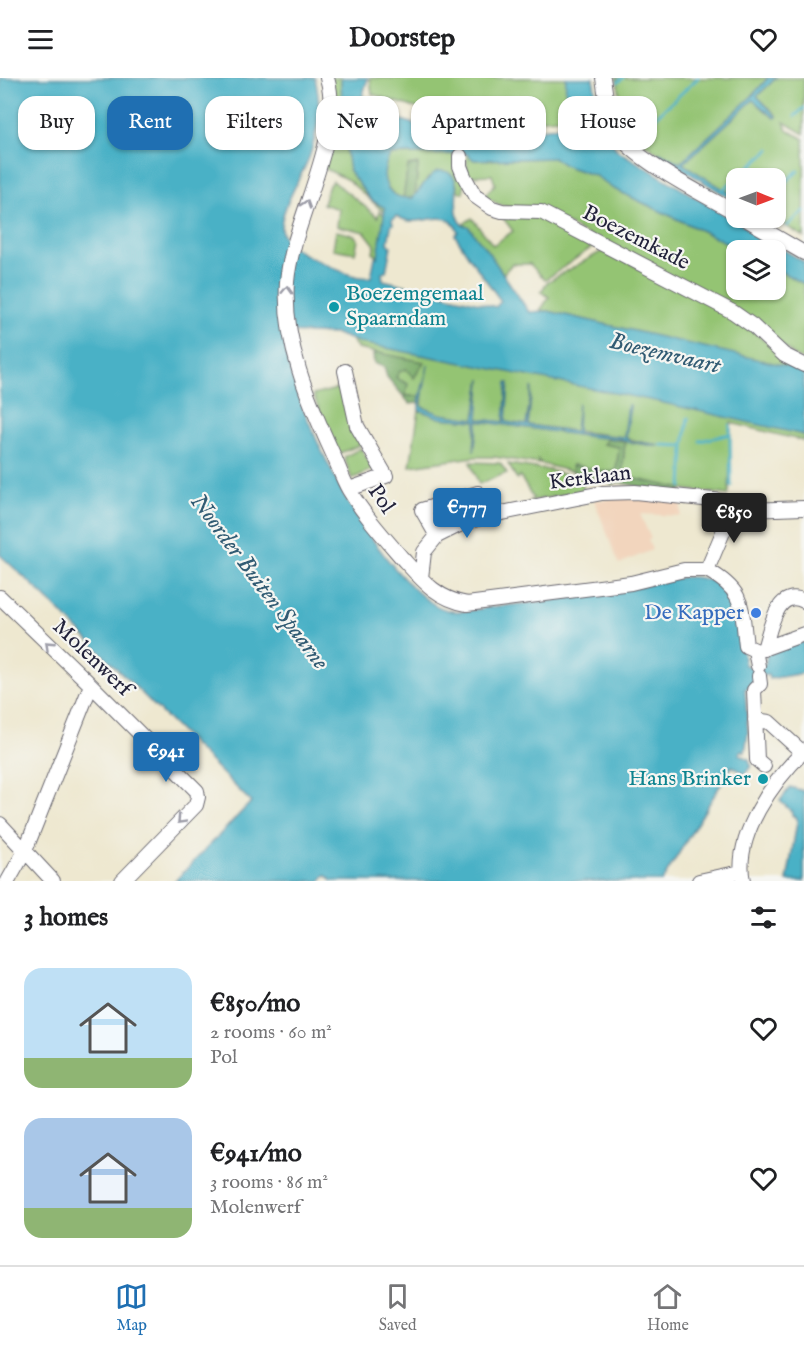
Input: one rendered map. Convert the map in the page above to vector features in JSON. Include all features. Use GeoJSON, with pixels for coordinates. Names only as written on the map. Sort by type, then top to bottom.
{"type":"FeatureCollection","features":[{"type":"Feature","properties":{"kind":"street","name":"Pol"},"geometry":{"type":"LineString","coordinates":[[327,78],[330,100],[326,140],[294,246],[287,281],[290,336],[314,414],[349,489],[377,531],[439,594],[451,601],[467,604],[630,583],[684,570],[707,570]]}},
{"type":"Feature","properties":{"kind":"street"},"geometry":{"type":"LineString","coordinates":[[603,78],[613,125],[625,142],[641,157],[726,207]]}},
{"type":"Feature","properties":{"kind":"street","name":"Boezemkade"},"geometry":{"type":"LineString","coordinates":[[460,156],[460,166],[475,196],[492,207],[502,211],[541,212],[733,312],[753,326],[784,355],[804,364]]}},
{"type":"Feature","properties":{"kind":"street"},"geometry":{"type":"LineString","coordinates":[[761,228],[804,253]]}},
{"type":"Feature","properties":{"kind":"street"},"geometry":{"type":"LineString","coordinates":[[345,371],[357,426],[386,476],[349,489]]}},
{"type":"Feature","properties":{"kind":"street","name":"Kerklaan"},"geometry":{"type":"LineString","coordinates":[[437,536],[459,525],[487,516],[613,493],[636,492],[723,501],[747,510],[804,508]]}},
{"type":"Feature","properties":{"kind":"street"},"geometry":{"type":"LineString","coordinates":[[421,578],[424,552],[437,536],[422,510],[478,493],[487,516]]}},
{"type":"Feature","properties":{"kind":"street"},"geometry":{"type":"LineString","coordinates":[[734,507],[707,570],[726,581],[741,600],[746,646],[759,650],[804,634]]}},
{"type":"Feature","properties":{"kind":"street","name":"Molenwerf"},"geometry":{"type":"LineString","coordinates":[[0,597],[197,791],[196,805],[122,881]]}},
{"type":"Feature","properties":{"kind":"street"},"geometry":{"type":"LineString","coordinates":[[764,766],[757,760],[755,720],[754,690],[759,675],[759,650],[779,606],[789,599],[796,598],[804,601]]}},
{"type":"Feature","properties":{"kind":"street"},"geometry":{"type":"LineString","coordinates":[[0,871],[7,881],[25,851],[91,685]]}},
{"type":"Feature","properties":{"kind":"street"},"geometry":{"type":"LineString","coordinates":[[699,881],[742,876],[743,851],[760,808],[773,786],[803,751],[769,722],[755,720]]}},
{"type":"Feature","properties":{"kind":"street"},"geometry":{"type":"LineString","coordinates":[[0,824],[53,881]]}},
{"type":"Feature","properties":{"kind":"shaded area"},"geometry":{"type":"Polygon","coordinates":[[[629,498],[681,502],[681,516],[640,514],[651,539],[648,540],[652,550],[619,564],[594,500],[629,498]]]}},
{"type":"Feature","properties":{"kind":"green space"},"geometry":{"type":"Polygon","coordinates":[[[329,78],[341,78],[342,96],[328,96],[329,78]]]}},
{"type":"Feature","properties":{"kind":"green space"},"geometry":{"type":"Polygon","coordinates":[[[370,78],[566,78],[566,96],[558,96],[558,118],[546,119],[546,96],[411,96],[411,106],[399,102],[399,96],[372,94],[370,78]]]}},
{"type":"Feature","properties":{"kind":"green space"},"geometry":{"type":"Polygon","coordinates":[[[616,78],[768,78],[751,97],[680,163],[655,150],[657,150],[657,96],[620,96],[616,78]]]}},
{"type":"Feature","properties":{"kind":"green space"},"geometry":{"type":"Polygon","coordinates":[[[776,78],[804,78],[804,134],[784,122],[787,130],[804,139],[804,237],[786,226],[786,168],[726,168],[726,191],[683,164],[753,100],[774,118],[777,116],[757,96],[776,78]]]}},
{"type":"Feature","properties":{"kind":"green space"},"geometry":{"type":"Polygon","coordinates":[[[323,150],[346,150],[349,171],[371,200],[385,208],[385,213],[348,180],[322,167],[323,150]]]}},
{"type":"Feature","properties":{"kind":"green space"},"geometry":{"type":"Polygon","coordinates":[[[458,153],[465,181],[463,193],[459,192],[455,181],[429,177],[415,196],[418,164],[408,166],[403,199],[387,186],[384,175],[390,155],[458,153]]]}},
{"type":"Feature","properties":{"kind":"green space"},"geometry":{"type":"Polygon","coordinates":[[[467,154],[474,160],[554,158],[566,166],[596,176],[612,188],[726,242],[726,300],[786,300],[786,274],[804,284],[804,360],[796,357],[756,324],[539,209],[503,206],[491,200],[485,195],[495,184],[492,175],[467,176],[467,154]]]}},
{"type":"Feature","properties":{"kind":"green space"},"geometry":{"type":"Polygon","coordinates":[[[418,165],[415,196],[403,199],[408,166],[418,165]]]}},
{"type":"Feature","properties":{"kind":"green space"},"geometry":{"type":"Polygon","coordinates":[[[333,181],[378,217],[379,211],[385,216],[378,258],[373,252],[375,245],[365,232],[337,226],[339,209],[323,204],[329,185],[333,181]]]}},
{"type":"Feature","properties":{"kind":"green space"},"geometry":{"type":"Polygon","coordinates":[[[510,213],[538,215],[595,245],[545,280],[530,264],[512,264],[503,274],[468,226],[462,225],[472,218],[493,245],[513,231],[503,218],[510,213]]]}},
{"type":"Feature","properties":{"kind":"green space"},"geometry":{"type":"Polygon","coordinates":[[[336,231],[354,235],[358,240],[355,253],[333,249],[336,231]]]}},
{"type":"Feature","properties":{"kind":"green space"},"geometry":{"type":"Polygon","coordinates":[[[604,250],[738,318],[797,369],[540,311],[549,297],[541,292],[547,282],[604,250]]]}},
{"type":"Feature","properties":{"kind":"green space"},"geometry":{"type":"Polygon","coordinates":[[[350,338],[361,343],[694,409],[804,435],[804,441],[731,423],[728,495],[682,489],[622,476],[625,441],[607,439],[604,444],[619,447],[616,471],[612,473],[573,465],[573,472],[542,464],[537,459],[540,464],[494,457],[474,457],[410,466],[419,410],[440,418],[476,421],[474,452],[477,421],[622,439],[656,446],[626,438],[630,405],[624,437],[528,425],[532,387],[526,425],[505,422],[508,383],[504,422],[478,419],[481,379],[475,419],[440,414],[422,407],[423,390],[421,396],[405,396],[396,378],[399,372],[423,362],[358,349],[350,338]]]}},
{"type":"Feature","properties":{"kind":"green space"},"geometry":{"type":"Polygon","coordinates":[[[379,353],[424,362],[414,378],[406,369],[399,372],[396,378],[408,384],[405,396],[421,396],[418,403],[410,404],[387,377],[384,367],[374,363],[373,354],[379,353]]]}},
{"type":"Feature","properties":{"kind":"green space"},"geometry":{"type":"Polygon","coordinates":[[[344,387],[362,444],[338,454],[313,395],[344,387]]]}},
{"type":"Feature","properties":{"kind":"green space"},"geometry":{"type":"Polygon","coordinates":[[[607,439],[625,441],[622,476],[682,489],[679,495],[618,482],[612,485],[606,478],[599,475],[595,478],[573,472],[572,465],[604,472],[616,471],[619,447],[603,444],[607,439]]]}},
{"type":"Feature","properties":{"kind":"green space"},"geometry":{"type":"Polygon","coordinates":[[[361,448],[373,469],[352,479],[344,457],[361,448]]]}},
{"type":"Feature","properties":{"kind":"green space"},"geometry":{"type":"Polygon","coordinates":[[[470,462],[500,463],[507,473],[479,484],[470,462]]]}},
{"type":"Feature","properties":{"kind":"green space"},"geometry":{"type":"Polygon","coordinates":[[[508,464],[549,470],[583,480],[583,491],[530,501],[533,498],[520,476],[517,479],[508,464]]]}},
{"type":"Feature","properties":{"kind":"water"},"geometry":{"type":"Polygon","coordinates":[[[0,78],[315,78],[318,96],[316,135],[307,163],[283,216],[282,233],[294,248],[305,255],[359,277],[371,277],[375,257],[378,257],[385,208],[371,200],[349,171],[346,150],[399,150],[399,119],[411,123],[411,150],[546,150],[546,128],[558,125],[558,150],[617,150],[726,215],[726,228],[747,228],[767,240],[726,240],[726,242],[612,188],[596,176],[566,166],[554,158],[474,160],[467,154],[395,154],[390,155],[386,163],[386,186],[403,198],[413,198],[426,181],[437,172],[444,171],[454,177],[456,207],[462,225],[468,226],[489,253],[529,312],[548,311],[804,370],[804,435],[655,401],[361,343],[336,334],[284,332],[290,370],[305,413],[323,454],[349,503],[386,558],[418,592],[433,604],[447,610],[463,611],[584,596],[675,578],[694,577],[711,581],[729,596],[738,618],[745,665],[752,667],[765,665],[767,654],[804,641],[804,673],[769,679],[768,675],[753,677],[754,685],[745,689],[748,733],[745,752],[741,750],[739,754],[749,759],[751,766],[745,774],[732,766],[662,881],[332,881],[326,875],[320,881],[175,881],[251,802],[0,555],[0,78]],[[396,216],[392,220],[388,243],[391,246],[386,272],[382,273],[383,280],[496,307],[501,301],[455,235],[458,232],[450,220],[437,218],[405,220],[396,216]]]}},
{"type":"Feature","properties":{"kind":"water"},"geometry":{"type":"Polygon","coordinates":[[[341,78],[368,78],[362,96],[342,96],[341,78]]]}},
{"type":"Feature","properties":{"kind":"water"},"geometry":{"type":"Polygon","coordinates":[[[566,78],[593,78],[596,96],[566,96],[566,78]]]}},
{"type":"Feature","properties":{"kind":"water"},"geometry":{"type":"Polygon","coordinates":[[[768,78],[776,78],[757,96],[777,117],[775,118],[753,100],[683,164],[726,191],[726,196],[658,154],[660,152],[680,163],[751,97],[768,78]]]}},
{"type":"Feature","properties":{"kind":"water"},"geometry":{"type":"Polygon","coordinates":[[[786,251],[804,262],[804,284],[786,274],[786,251]]]}},
{"type":"Feature","properties":{"kind":"water"},"geometry":{"type":"Polygon","coordinates":[[[428,365],[421,404],[422,407],[440,414],[475,419],[481,379],[478,419],[504,422],[507,383],[509,383],[506,422],[526,425],[532,387],[528,425],[575,432],[578,403],[577,433],[624,437],[628,405],[630,405],[626,438],[631,441],[661,445],[478,421],[474,452],[476,421],[440,418],[419,410],[420,394],[428,365]]]}},
{"type":"Feature","properties":{"kind":"water"},"geometry":{"type":"Polygon","coordinates":[[[790,787],[804,791],[804,881],[787,881],[797,818],[780,801],[790,787]]]}},
{"type":"Feature","properties":{"kind":"waterway"},"geometry":{"type":"LineString","coordinates":[[618,82],[623,78]]}},
{"type":"Feature","properties":{"kind":"waterway"},"geometry":{"type":"LineString","coordinates":[[657,116],[698,78]]}},
{"type":"Feature","properties":{"kind":"waterway"},"geometry":{"type":"LineString","coordinates":[[795,116],[804,108]]}},
{"type":"Feature","properties":{"kind":"waterway"},"geometry":{"type":"LineString","coordinates":[[724,189],[770,149]]}},
{"type":"Feature","properties":{"kind":"waterway"},"geometry":{"type":"LineString","coordinates":[[786,181],[798,171]]}},
{"type":"Feature","properties":{"kind":"waterway"},"geometry":{"type":"LineString","coordinates":[[787,226],[804,211]]}},
{"type":"Feature","properties":{"kind":"waterway"},"geometry":{"type":"LineString","coordinates":[[684,446],[688,418]]}},
{"type":"Feature","properties":{"kind":"waterway"},"geometry":{"type":"LineString","coordinates":[[700,441],[730,434],[730,425]]}},
{"type":"Feature","properties":{"kind":"waterway"},"geometry":{"type":"LineString","coordinates":[[730,434],[731,486]]}},
{"type":"Feature","properties":{"kind":"waterway"},"geometry":{"type":"LineString","coordinates":[[661,445],[684,446],[682,487]]}},
{"type":"Feature","properties":{"kind":"place","name":"Boezemgemaal Spaarndam"},"geometry":{"type":"Point","coordinates":[334,307]}},
{"type":"Feature","properties":{"kind":"place","name":"De Kapper"},"geometry":{"type":"Point","coordinates":[756,613]}},
{"type":"Feature","properties":{"kind":"place","name":"Hans Brinker"},"geometry":{"type":"Point","coordinates":[763,779]}},
{"type":"Feature","properties":{"kind":"water label","name":"Boezemvaart"},"geometry":{"type":"Point","coordinates":[665,354]}},
{"type":"Feature","properties":{"kind":"water label","name":"Noorder Buiten Spaarne"},"geometry":{"type":"Point","coordinates":[259,582]}}]}
